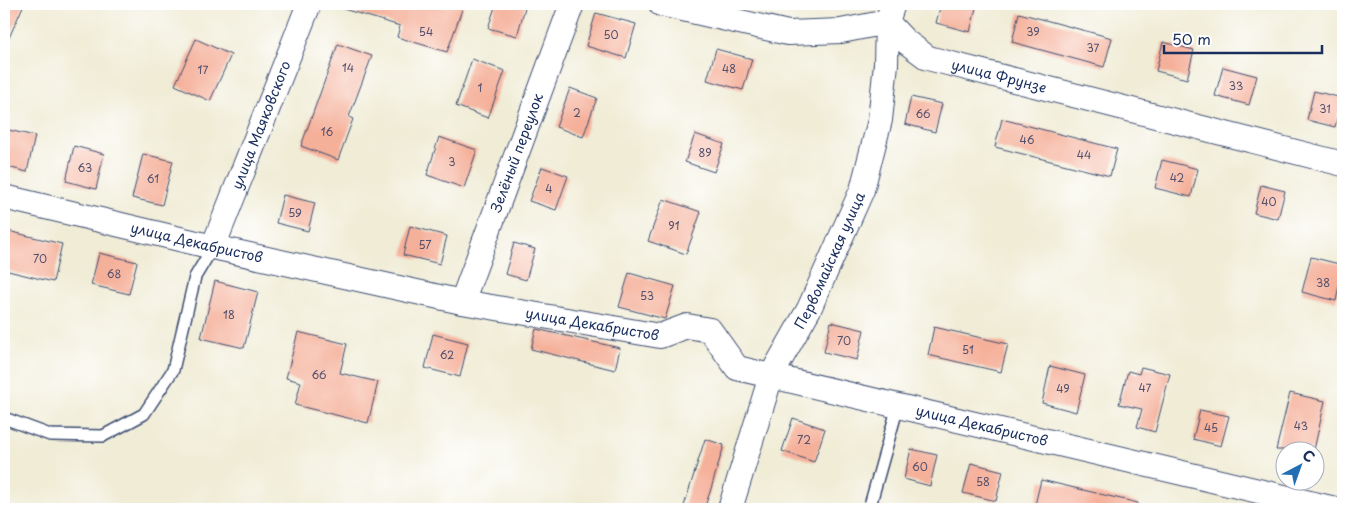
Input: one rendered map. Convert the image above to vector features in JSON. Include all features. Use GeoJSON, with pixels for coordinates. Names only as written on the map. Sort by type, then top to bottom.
{"type":"FeatureCollection","features":[{"type":"Feature","properties":{"kind":"street","name":"улица Маяковского"},"geometry":{"type":"LineString","coordinates":[[213,246],[309,4]]}},
{"type":"Feature","properties":{"kind":"street","name":"Зелёный переулок"},"geometry":{"type":"LineString","coordinates":[[462,302],[572,4]]}},
{"type":"Feature","properties":{"kind":"street"},"geometry":{"type":"LineString","coordinates":[[662,4],[788,33],[841,31],[890,13]]}},
{"type":"Feature","properties":{"kind":"street","name":"улица Фрунзе"},"geometry":{"type":"LineString","coordinates":[[890,13],[905,41],[928,58],[1343,164]]}},
{"type":"Feature","properties":{"kind":"street","name":"Первомайская улица"},"geometry":{"type":"LineString","coordinates":[[730,509],[771,376],[809,309],[862,190],[880,120],[890,13]]}},
{"type":"Feature","properties":{"kind":"street","name":"улица Декабристов"},"geometry":{"type":"LineString","coordinates":[[4,196],[213,246],[462,302],[660,336],[687,326],[710,330],[737,368],[1335,509]]}},
{"type":"Feature","properties":{"kind":"lane"},"geometry":{"type":"LineString","coordinates":[[4,418],[50,434],[103,436],[144,414],[173,370],[195,277],[213,246]]}},
{"type":"Feature","properties":{"kind":"lane"},"geometry":{"type":"LineString","coordinates":[[869,509],[898,406]]}},
{"type":"Feature","properties":{"kind":"building"},"geometry":{"type":"Polygon","coordinates":[[[4,4],[24,4],[4,49],[4,4]]]}},
{"type":"Feature","properties":{"kind":"building"},"geometry":{"type":"Polygon","coordinates":[[[340,4],[464,4],[447,52],[397,37],[400,26],[340,8],[340,4]]]}},
{"type":"Feature","properties":{"kind":"building"},"geometry":{"type":"Polygon","coordinates":[[[496,4],[526,4],[517,36],[488,28],[496,4]]]}},
{"type":"Feature","properties":{"kind":"building"},"geometry":{"type":"Polygon","coordinates":[[[941,4],[977,4],[970,32],[936,23],[941,4]]]}},
{"type":"Feature","properties":{"kind":"building"},"geometry":{"type":"Polygon","coordinates":[[[596,13],[636,24],[626,58],[586,46],[596,13]]]}},
{"type":"Feature","properties":{"kind":"building"},"geometry":{"type":"Polygon","coordinates":[[[1019,13],[1112,38],[1104,67],[1012,42],[1019,13]]]}},
{"type":"Feature","properties":{"kind":"building"},"geometry":{"type":"Polygon","coordinates":[[[196,39],[231,55],[210,101],[175,85],[196,39]]]}},
{"type":"Feature","properties":{"kind":"building"},"geometry":{"type":"Polygon","coordinates":[[[1163,42],[1194,50],[1187,79],[1156,71],[1163,42]]]}},
{"type":"Feature","properties":{"kind":"building"},"geometry":{"type":"Polygon","coordinates":[[[338,44],[372,56],[349,117],[353,119],[338,160],[301,146],[338,44]]]}},
{"type":"Feature","properties":{"kind":"building"},"geometry":{"type":"Polygon","coordinates":[[[716,49],[752,59],[743,90],[707,80],[716,49]]]}},
{"type":"Feature","properties":{"kind":"building"},"geometry":{"type":"Polygon","coordinates":[[[472,59],[505,71],[488,118],[456,106],[472,59]]]}},
{"type":"Feature","properties":{"kind":"building"},"geometry":{"type":"Polygon","coordinates":[[[1223,67],[1257,76],[1249,105],[1215,96],[1223,67]]]}},
{"type":"Feature","properties":{"kind":"building"},"geometry":{"type":"Polygon","coordinates":[[[570,88],[597,98],[583,137],[556,127],[570,88]]]}},
{"type":"Feature","properties":{"kind":"building"},"geometry":{"type":"Polygon","coordinates":[[[1314,91],[1342,98],[1335,127],[1307,120],[1314,91]]]}},
{"type":"Feature","properties":{"kind":"building"},"geometry":{"type":"Polygon","coordinates":[[[911,97],[942,104],[935,132],[905,124],[911,97]]]}},
{"type":"Feature","properties":{"kind":"building"},"geometry":{"type":"Polygon","coordinates":[[[1002,119],[1117,149],[1110,176],[995,147],[1002,119]]]}},
{"type":"Feature","properties":{"kind":"building"},"geometry":{"type":"Polygon","coordinates":[[[4,129],[35,136],[27,172],[4,166],[4,129]]]}},
{"type":"Feature","properties":{"kind":"building"},"geometry":{"type":"Polygon","coordinates":[[[695,134],[724,144],[714,172],[685,162],[695,134]]]}},
{"type":"Feature","properties":{"kind":"building"},"geometry":{"type":"Polygon","coordinates":[[[439,137],[477,150],[464,188],[427,175],[439,137]]]}},
{"type":"Feature","properties":{"kind":"building"},"geometry":{"type":"Polygon","coordinates":[[[74,146],[104,154],[96,189],[66,181],[74,146]]]}},
{"type":"Feature","properties":{"kind":"building"},"geometry":{"type":"Polygon","coordinates":[[[143,154],[173,161],[162,205],[132,198],[143,154]]]}},
{"type":"Feature","properties":{"kind":"building"},"geometry":{"type":"Polygon","coordinates":[[[1162,160],[1198,169],[1191,197],[1155,188],[1162,160]]]}},
{"type":"Feature","properties":{"kind":"building"},"geometry":{"type":"Polygon","coordinates":[[[542,167],[568,176],[556,210],[529,201],[542,167]]]}},
{"type":"Feature","properties":{"kind":"building"},"geometry":{"type":"Polygon","coordinates":[[[1261,185],[1285,191],[1278,219],[1254,213],[1261,185]]]}},
{"type":"Feature","properties":{"kind":"building"},"geometry":{"type":"Polygon","coordinates":[[[283,195],[315,203],[308,231],[276,223],[283,195]]]}},
{"type":"Feature","properties":{"kind":"building"},"geometry":{"type":"Polygon","coordinates":[[[663,199],[701,212],[686,254],[648,241],[663,199]]]}},
{"type":"Feature","properties":{"kind":"building"},"geometry":{"type":"Polygon","coordinates":[[[410,226],[447,236],[440,264],[403,255],[410,226]]]}},
{"type":"Feature","properties":{"kind":"building"},"geometry":{"type":"Polygon","coordinates":[[[4,230],[62,244],[53,282],[4,270],[4,230]]]}},
{"type":"Feature","properties":{"kind":"building"},"geometry":{"type":"Polygon","coordinates":[[[514,243],[535,249],[526,280],[505,274],[514,243]]]}},
{"type":"Feature","properties":{"kind":"building"},"geometry":{"type":"Polygon","coordinates":[[[99,253],[137,262],[129,294],[91,285],[99,253]]]}},
{"type":"Feature","properties":{"kind":"building"},"geometry":{"type":"Polygon","coordinates":[[[1311,257],[1343,265],[1336,301],[1302,292],[1311,257]]]}},
{"type":"Feature","properties":{"kind":"building"},"geometry":{"type":"Polygon","coordinates":[[[629,273],[675,286],[665,319],[619,307],[629,273]]]}},
{"type":"Feature","properties":{"kind":"building"},"geometry":{"type":"Polygon","coordinates":[[[215,281],[258,292],[244,348],[201,338],[215,281]]]}},
{"type":"Feature","properties":{"kind":"building"},"geometry":{"type":"Polygon","coordinates":[[[831,322],[864,330],[857,360],[824,352],[831,322]]]}},
{"type":"Feature","properties":{"kind":"building"},"geometry":{"type":"Polygon","coordinates":[[[934,327],[1008,344],[1001,372],[928,355],[934,327]]]}},
{"type":"Feature","properties":{"kind":"building"},"geometry":{"type":"Polygon","coordinates":[[[536,329],[620,348],[615,370],[531,349],[536,329]]]}},
{"type":"Feature","properties":{"kind":"building"},"geometry":{"type":"Polygon","coordinates":[[[298,332],[347,344],[340,373],[378,382],[368,423],[295,405],[301,382],[286,378],[298,332]]]}},
{"type":"Feature","properties":{"kind":"building"},"geometry":{"type":"Polygon","coordinates":[[[433,334],[468,343],[460,377],[425,368],[433,334]]]}},
{"type":"Feature","properties":{"kind":"building"},"geometry":{"type":"Polygon","coordinates":[[[1050,366],[1085,375],[1076,412],[1042,403],[1050,366]]]}},
{"type":"Feature","properties":{"kind":"building"},"geometry":{"type":"Polygon","coordinates":[[[1141,367],[1170,374],[1155,432],[1137,427],[1142,409],[1119,404],[1128,371],[1139,374],[1141,367]]]}},
{"type":"Feature","properties":{"kind":"building"},"geometry":{"type":"Polygon","coordinates":[[[1290,393],[1325,401],[1316,440],[1278,440],[1290,393]]]}},
{"type":"Feature","properties":{"kind":"building"},"geometry":{"type":"Polygon","coordinates":[[[1200,410],[1229,416],[1221,446],[1193,439],[1200,410]]]}},
{"type":"Feature","properties":{"kind":"building"},"geometry":{"type":"Polygon","coordinates":[[[793,418],[825,429],[814,462],[782,451],[793,418]]]}},
{"type":"Feature","properties":{"kind":"building"},"geometry":{"type":"Polygon","coordinates":[[[705,439],[724,445],[710,492],[704,509],[683,509],[705,439]]]}},
{"type":"Feature","properties":{"kind":"building"},"geometry":{"type":"Polygon","coordinates":[[[911,449],[937,455],[930,486],[904,479],[911,449]]]}},
{"type":"Feature","properties":{"kind":"building"},"geometry":{"type":"Polygon","coordinates":[[[971,463],[1003,471],[996,501],[963,493],[971,463]]]}},
{"type":"Feature","properties":{"kind":"building"},"geometry":{"type":"Polygon","coordinates":[[[1041,480],[1138,503],[1137,509],[1034,509],[1041,480]]]}}]}
